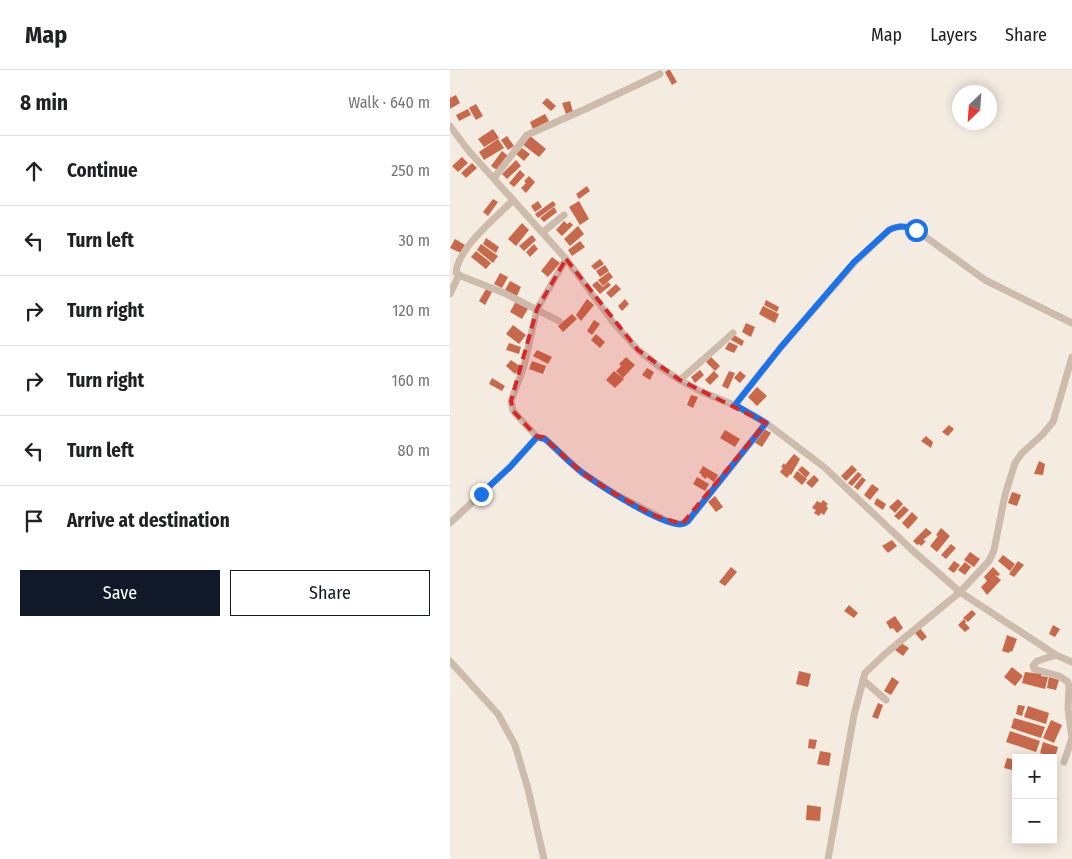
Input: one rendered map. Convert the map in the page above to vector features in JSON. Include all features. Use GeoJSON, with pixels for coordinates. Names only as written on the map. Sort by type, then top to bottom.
{"type":"FeatureCollection","features":[{"type":"Feature","properties":{"kind":"street"},"geometry":{"type":"LineString","coordinates":[[494,178],[527,135],[660,74]]}},
{"type":"Feature","properties":{"kind":"street"},"geometry":{"type":"LineString","coordinates":[[450,126],[468,150],[566,259],[613,322],[638,350],[680,380],[700,391],[735,405],[766,423],[824,466],[911,550],[960,592],[1056,655],[1072,662]]}},
{"type":"Feature","properties":{"kind":"street"},"geometry":{"type":"LineString","coordinates":[[513,200],[470,244],[464,252],[456,273],[537,308],[559,321]]}},
{"type":"Feature","properties":{"kind":"street"},"geometry":{"type":"LineString","coordinates":[[543,232],[564,215]]}},
{"type":"Feature","properties":{"kind":"street"},"geometry":{"type":"LineString","coordinates":[[735,405],[781,347],[854,262],[889,230],[896,227],[904,226],[916,230],[985,280],[1072,323]]}},
{"type":"Feature","properties":{"kind":"street"},"geometry":{"type":"LineString","coordinates":[[566,259],[537,308],[524,366],[512,397],[512,411],[537,437],[545,439],[582,473],[616,494],[667,521],[682,524],[688,521],[766,423]]}},
{"type":"Feature","properties":{"kind":"street"},"geometry":{"type":"LineString","coordinates":[[450,294],[459,275]]}},
{"type":"Feature","properties":{"kind":"street"},"geometry":{"type":"LineString","coordinates":[[680,380],[733,332]]}},
{"type":"Feature","properties":{"kind":"street"},"geometry":{"type":"LineString","coordinates":[[828,859],[843,772],[863,680],[867,671],[960,592],[992,556],[1005,495],[1016,463],[1022,453],[1042,435],[1052,422],[1072,357]]}},
{"type":"Feature","properties":{"kind":"street"},"geometry":{"type":"LineString","coordinates":[[450,522],[510,467],[537,437]]}},
{"type":"Feature","properties":{"kind":"street"},"geometry":{"type":"LineString","coordinates":[[1056,655],[1037,661],[1034,666],[1036,670],[1059,676],[1068,682],[1068,709],[1072,738],[1064,762]]}},
{"type":"Feature","properties":{"kind":"street"},"geometry":{"type":"LineString","coordinates":[[450,661],[490,704],[507,727],[515,745],[525,780],[544,859]]}},
{"type":"Feature","properties":{"kind":"street"},"geometry":{"type":"LineString","coordinates":[[863,680],[886,700]]}},
{"type":"Feature","properties":{"kind":"highlighted area"},"geometry":{"type":"Polygon","coordinates":[[[566,259],[638,350],[680,380],[766,423],[682,524],[656,516],[615,494],[582,473],[543,437],[537,437],[513,411],[511,401],[537,309],[566,259]]]}},
{"type":"Feature","properties":{"kind":"building"},"geometry":{"type":"Polygon","coordinates":[[[670,70],[677,82],[672,85],[665,72],[670,70]]]}},
{"type":"Feature","properties":{"kind":"building"},"geometry":{"type":"Polygon","coordinates":[[[456,95],[460,103],[450,109],[450,98],[456,95]]]}},
{"type":"Feature","properties":{"kind":"building"},"geometry":{"type":"Polygon","coordinates":[[[547,98],[556,106],[551,111],[542,103],[547,98]]]}},
{"type":"Feature","properties":{"kind":"building"},"geometry":{"type":"Polygon","coordinates":[[[570,101],[573,112],[566,114],[562,103],[570,101]]]}},
{"type":"Feature","properties":{"kind":"building"},"geometry":{"type":"Polygon","coordinates":[[[476,104],[483,116],[476,120],[469,108],[476,104]]]}},
{"type":"Feature","properties":{"kind":"building"},"geometry":{"type":"Polygon","coordinates":[[[468,109],[471,115],[459,121],[456,115],[468,109]]]}},
{"type":"Feature","properties":{"kind":"building"},"geometry":{"type":"Polygon","coordinates":[[[545,114],[549,121],[533,129],[530,122],[545,114]]]}},
{"type":"Feature","properties":{"kind":"building"},"geometry":{"type":"Polygon","coordinates":[[[493,129],[499,138],[484,147],[478,139],[493,129]]]}},
{"type":"Feature","properties":{"kind":"building"},"geometry":{"type":"Polygon","coordinates":[[[529,135],[546,149],[539,157],[522,144],[529,135]]]}},
{"type":"Feature","properties":{"kind":"building"},"geometry":{"type":"Polygon","coordinates":[[[507,136],[514,146],[508,150],[501,140],[507,136]]]}},
{"type":"Feature","properties":{"kind":"building"},"geometry":{"type":"Polygon","coordinates":[[[498,139],[504,148],[484,160],[479,152],[498,139]]]}},
{"type":"Feature","properties":{"kind":"building"},"geometry":{"type":"Polygon","coordinates":[[[522,148],[530,154],[524,161],[516,154],[522,148]]]}},
{"type":"Feature","properties":{"kind":"building"},"geometry":{"type":"Polygon","coordinates":[[[502,151],[508,156],[497,170],[491,166],[502,151]]]}},
{"type":"Feature","properties":{"kind":"building"},"geometry":{"type":"Polygon","coordinates":[[[462,157],[468,163],[458,172],[452,166],[462,157]]]}},
{"type":"Feature","properties":{"kind":"building"},"geometry":{"type":"Polygon","coordinates":[[[516,160],[521,166],[507,179],[502,174],[516,160]]]}},
{"type":"Feature","properties":{"kind":"building"},"geometry":{"type":"Polygon","coordinates":[[[472,163],[477,168],[466,178],[461,173],[472,163]]]}},
{"type":"Feature","properties":{"kind":"building"},"geometry":{"type":"Polygon","coordinates":[[[520,170],[525,175],[514,187],[509,183],[520,170]]]}},
{"type":"Feature","properties":{"kind":"building"},"geometry":{"type":"Polygon","coordinates":[[[529,176],[535,182],[526,193],[521,188],[529,176]]]}},
{"type":"Feature","properties":{"kind":"building"},"geometry":{"type":"Polygon","coordinates":[[[587,186],[590,191],[579,199],[576,194],[587,186]]]}},
{"type":"Feature","properties":{"kind":"building"},"geometry":{"type":"Polygon","coordinates":[[[493,199],[498,202],[488,216],[483,212],[493,199]]]}},
{"type":"Feature","properties":{"kind":"building"},"geometry":{"type":"Polygon","coordinates":[[[538,201],[542,207],[535,212],[531,206],[538,201]]]}},
{"type":"Feature","properties":{"kind":"building"},"geometry":{"type":"Polygon","coordinates":[[[553,201],[556,205],[538,218],[535,214],[553,201]]]}},
{"type":"Feature","properties":{"kind":"building"},"geometry":{"type":"Polygon","coordinates":[[[579,201],[589,219],[580,225],[569,207],[579,201]]]}},
{"type":"Feature","properties":{"kind":"building"},"geometry":{"type":"Polygon","coordinates":[[[554,207],[557,212],[544,222],[540,218],[554,207]]]}},
{"type":"Feature","properties":{"kind":"building"},"geometry":{"type":"Polygon","coordinates":[[[564,221],[567,224],[570,222],[573,225],[562,236],[556,230],[564,221]]]}},
{"type":"Feature","properties":{"kind":"building"},"geometry":{"type":"Polygon","coordinates":[[[522,223],[529,230],[516,246],[508,239],[522,223]]]}},
{"type":"Feature","properties":{"kind":"building"},"geometry":{"type":"Polygon","coordinates":[[[578,226],[584,234],[570,246],[564,239],[578,226]]]}},
{"type":"Feature","properties":{"kind":"building"},"geometry":{"type":"Polygon","coordinates":[[[532,235],[536,240],[524,251],[519,246],[532,235]]]}},
{"type":"Feature","properties":{"kind":"building"},"geometry":{"type":"Polygon","coordinates":[[[486,238],[499,247],[496,253],[483,244],[486,238]]]}},
{"type":"Feature","properties":{"kind":"building"},"geometry":{"type":"Polygon","coordinates":[[[455,239],[465,245],[461,253],[450,248],[455,239]]]}},
{"type":"Feature","properties":{"kind":"building"},"geometry":{"type":"Polygon","coordinates":[[[580,241],[585,247],[572,256],[568,250],[580,241]]]}},
{"type":"Feature","properties":{"kind":"building"},"geometry":{"type":"Polygon","coordinates":[[[481,244],[498,256],[493,263],[477,250],[481,244]]]}},
{"type":"Feature","properties":{"kind":"building"},"geometry":{"type":"Polygon","coordinates":[[[534,244],[538,249],[530,257],[526,252],[534,244]]]}},
{"type":"Feature","properties":{"kind":"building"},"geometry":{"type":"Polygon","coordinates":[[[476,251],[491,263],[486,269],[471,257],[476,251]]]}},
{"type":"Feature","properties":{"kind":"building"},"geometry":{"type":"Polygon","coordinates":[[[552,257],[560,263],[548,277],[541,271],[552,257]]]}},
{"type":"Feature","properties":{"kind":"building"},"geometry":{"type":"Polygon","coordinates":[[[600,259],[604,264],[595,270],[591,266],[600,259]]]}},
{"type":"Feature","properties":{"kind":"building"},"geometry":{"type":"Polygon","coordinates":[[[605,265],[609,271],[600,277],[596,271],[605,265]]]}},
{"type":"Feature","properties":{"kind":"building"},"geometry":{"type":"Polygon","coordinates":[[[609,272],[613,277],[603,286],[598,280],[609,272]]]}},
{"type":"Feature","properties":{"kind":"building"},"geometry":{"type":"Polygon","coordinates":[[[500,273],[508,277],[502,288],[494,284],[500,273]]]}},
{"type":"Feature","properties":{"kind":"building"},"geometry":{"type":"Polygon","coordinates":[[[510,281],[521,287],[517,296],[505,290],[510,281]]]}},
{"type":"Feature","properties":{"kind":"building"},"geometry":{"type":"Polygon","coordinates":[[[597,281],[603,287],[608,282],[611,285],[600,294],[592,285],[597,281]]]}},
{"type":"Feature","properties":{"kind":"building"},"geometry":{"type":"Polygon","coordinates":[[[616,284],[621,289],[611,298],[606,293],[616,284]]]}},
{"type":"Feature","properties":{"kind":"building"},"geometry":{"type":"Polygon","coordinates":[[[486,289],[492,292],[485,305],[479,301],[486,289]]]}},
{"type":"Feature","properties":{"kind":"building"},"geometry":{"type":"Polygon","coordinates":[[[587,299],[594,305],[581,321],[576,315],[587,299]]]}},
{"type":"Feature","properties":{"kind":"building"},"geometry":{"type":"Polygon","coordinates":[[[625,299],[629,304],[622,311],[618,306],[625,299]]]}},
{"type":"Feature","properties":{"kind":"building"},"geometry":{"type":"Polygon","coordinates":[[[766,300],[779,307],[777,312],[764,305],[766,300]]]}},
{"type":"Feature","properties":{"kind":"building"},"geometry":{"type":"Polygon","coordinates":[[[516,301],[529,307],[522,319],[510,312],[516,301]]]}},
{"type":"Feature","properties":{"kind":"building"},"geometry":{"type":"Polygon","coordinates":[[[763,306],[779,314],[775,323],[759,314],[763,306]]]}},
{"type":"Feature","properties":{"kind":"building"},"geometry":{"type":"Polygon","coordinates":[[[572,314],[577,319],[563,332],[558,326],[572,314]]]}},
{"type":"Feature","properties":{"kind":"building"},"geometry":{"type":"Polygon","coordinates":[[[594,320],[600,324],[592,335],[587,331],[594,320]]]}},
{"type":"Feature","properties":{"kind":"building"},"geometry":{"type":"Polygon","coordinates":[[[746,323],[755,327],[751,337],[742,332],[746,323]]]}},
{"type":"Feature","properties":{"kind":"building"},"geometry":{"type":"Polygon","coordinates":[[[513,325],[526,335],[519,344],[506,334],[513,325]]]}},
{"type":"Feature","properties":{"kind":"building"},"geometry":{"type":"Polygon","coordinates":[[[596,334],[605,342],[600,348],[591,340],[596,334]]]}},
{"type":"Feature","properties":{"kind":"building"},"geometry":{"type":"Polygon","coordinates":[[[734,335],[744,341],[742,346],[731,340],[734,335]]]}},
{"type":"Feature","properties":{"kind":"building"},"geometry":{"type":"Polygon","coordinates":[[[729,342],[738,346],[734,353],[725,349],[729,342]]]}},
{"type":"Feature","properties":{"kind":"building"},"geometry":{"type":"Polygon","coordinates":[[[509,343],[521,347],[519,354],[506,350],[509,343]]]}},
{"type":"Feature","properties":{"kind":"building"},"geometry":{"type":"Polygon","coordinates":[[[537,350],[552,357],[548,364],[533,356],[537,350]]]}},
{"type":"Feature","properties":{"kind":"building"},"geometry":{"type":"Polygon","coordinates":[[[626,357],[635,365],[623,378],[616,371],[621,366],[619,364],[626,357]]]}},
{"type":"Feature","properties":{"kind":"building"},"geometry":{"type":"Polygon","coordinates":[[[711,357],[720,366],[715,371],[706,362],[711,357]]]}},
{"type":"Feature","properties":{"kind":"building"},"geometry":{"type":"Polygon","coordinates":[[[511,360],[521,367],[515,374],[506,366],[511,360]]]}},
{"type":"Feature","properties":{"kind":"building"},"geometry":{"type":"Polygon","coordinates":[[[532,361],[546,366],[543,374],[529,369],[532,361]]]}},
{"type":"Feature","properties":{"kind":"building"},"geometry":{"type":"Polygon","coordinates":[[[647,368],[654,372],[650,380],[642,375],[647,368]]]}},
{"type":"Feature","properties":{"kind":"building"},"geometry":{"type":"Polygon","coordinates":[[[700,370],[704,375],[695,383],[691,377],[700,370]]]}},
{"type":"Feature","properties":{"kind":"building"},"geometry":{"type":"Polygon","coordinates":[[[614,371],[624,379],[615,388],[606,380],[614,371]]]}},
{"type":"Feature","properties":{"kind":"building"},"geometry":{"type":"Polygon","coordinates":[[[714,371],[719,376],[710,385],[705,380],[714,371]]]}},
{"type":"Feature","properties":{"kind":"building"},"geometry":{"type":"Polygon","coordinates":[[[729,371],[735,373],[728,389],[722,386],[729,371]]]}},
{"type":"Feature","properties":{"kind":"building"},"geometry":{"type":"Polygon","coordinates":[[[740,371],[746,376],[740,383],[734,378],[740,371]]]}},
{"type":"Feature","properties":{"kind":"building"},"geometry":{"type":"Polygon","coordinates":[[[492,378],[505,386],[502,391],[489,384],[492,378]]]}},
{"type":"Feature","properties":{"kind":"building"},"geometry":{"type":"Polygon","coordinates":[[[757,387],[767,396],[757,406],[748,397],[757,387]]]}},
{"type":"Feature","properties":{"kind":"building"},"geometry":{"type":"Polygon","coordinates":[[[691,395],[698,397],[693,408],[687,405],[691,395]]]}},
{"type":"Feature","properties":{"kind":"building"},"geometry":{"type":"Polygon","coordinates":[[[949,425],[954,429],[948,436],[942,432],[949,425]]]}},
{"type":"Feature","properties":{"kind":"building"},"geometry":{"type":"Polygon","coordinates":[[[763,428],[771,433],[762,447],[754,442],[763,428]]]}},
{"type":"Feature","properties":{"kind":"building"},"geometry":{"type":"Polygon","coordinates":[[[725,430],[740,439],[735,447],[720,438],[725,430]]]}},
{"type":"Feature","properties":{"kind":"building"},"geometry":{"type":"Polygon","coordinates":[[[926,436],[933,442],[931,448],[921,441],[926,436]]]}},
{"type":"Feature","properties":{"kind":"building"},"geometry":{"type":"Polygon","coordinates":[[[794,454],[800,459],[791,475],[787,478],[780,472],[783,468],[781,467],[794,454]]]}},
{"type":"Feature","properties":{"kind":"building"},"geometry":{"type":"Polygon","coordinates":[[[1039,461],[1045,464],[1043,475],[1034,474],[1039,461]]]}},
{"type":"Feature","properties":{"kind":"building"},"geometry":{"type":"Polygon","coordinates":[[[852,465],[857,470],[846,481],[841,476],[852,465]]]}},
{"type":"Feature","properties":{"kind":"building"},"geometry":{"type":"Polygon","coordinates":[[[703,466],[718,475],[714,482],[707,477],[705,479],[699,473],[703,466]]]}},
{"type":"Feature","properties":{"kind":"building"},"geometry":{"type":"Polygon","coordinates":[[[802,466],[810,473],[806,478],[798,470],[802,466]]]}},
{"type":"Feature","properties":{"kind":"building"},"geometry":{"type":"Polygon","coordinates":[[[797,471],[807,479],[802,485],[793,477],[797,471]]]}},
{"type":"Feature","properties":{"kind":"building"},"geometry":{"type":"Polygon","coordinates":[[[858,472],[862,475],[852,486],[848,483],[858,472]]]}},
{"type":"Feature","properties":{"kind":"building"},"geometry":{"type":"Polygon","coordinates":[[[814,475],[819,480],[812,488],[806,483],[814,475]]]}},
{"type":"Feature","properties":{"kind":"building"},"geometry":{"type":"Polygon","coordinates":[[[697,477],[709,484],[705,491],[693,484],[697,477]]]}},
{"type":"Feature","properties":{"kind":"building"},"geometry":{"type":"Polygon","coordinates":[[[862,477],[866,480],[858,490],[854,487],[862,477]]]}},
{"type":"Feature","properties":{"kind":"building"},"geometry":{"type":"Polygon","coordinates":[[[872,484],[879,489],[870,500],[864,495],[872,484]]]}},
{"type":"Feature","properties":{"kind":"building"},"geometry":{"type":"Polygon","coordinates":[[[1012,492],[1021,495],[1017,506],[1008,503],[1012,492]]]}},
{"type":"Feature","properties":{"kind":"building"},"geometry":{"type":"Polygon","coordinates":[[[715,496],[723,507],[716,512],[708,502],[715,496]]]}},
{"type":"Feature","properties":{"kind":"building"},"geometry":{"type":"Polygon","coordinates":[[[877,498],[886,504],[883,510],[874,504],[877,498]]]}},
{"type":"Feature","properties":{"kind":"building"},"geometry":{"type":"Polygon","coordinates":[[[898,499],[903,504],[895,513],[889,507],[898,499]]]}},
{"type":"Feature","properties":{"kind":"building"},"geometry":{"type":"Polygon","coordinates":[[[823,500],[828,504],[826,506],[828,508],[824,515],[821,513],[819,516],[814,513],[816,510],[812,508],[817,501],[821,503],[823,500]]]}},
{"type":"Feature","properties":{"kind":"building"},"geometry":{"type":"Polygon","coordinates":[[[904,506],[909,510],[899,520],[894,516],[904,506]]]}},
{"type":"Feature","properties":{"kind":"building"},"geometry":{"type":"Polygon","coordinates":[[[912,512],[918,518],[908,529],[902,523],[912,512]]]}},
{"type":"Feature","properties":{"kind":"building"},"geometry":{"type":"Polygon","coordinates":[[[926,528],[932,533],[923,540],[926,541],[921,546],[917,545],[913,541],[926,528]]]}},
{"type":"Feature","properties":{"kind":"building"},"geometry":{"type":"Polygon","coordinates":[[[941,528],[950,536],[937,552],[930,546],[938,536],[936,535],[941,528]]]}},
{"type":"Feature","properties":{"kind":"building"},"geometry":{"type":"Polygon","coordinates":[[[892,540],[897,546],[888,553],[882,546],[892,540]]]}},
{"type":"Feature","properties":{"kind":"building"},"geometry":{"type":"Polygon","coordinates":[[[951,544],[956,548],[946,559],[941,555],[951,544]]]}},
{"type":"Feature","properties":{"kind":"building"},"geometry":{"type":"Polygon","coordinates":[[[970,552],[980,559],[974,567],[964,560],[970,552]]]}},
{"type":"Feature","properties":{"kind":"building"},"geometry":{"type":"Polygon","coordinates":[[[1003,555],[1015,564],[1010,571],[998,561],[1003,555]]]}},
{"type":"Feature","properties":{"kind":"building"},"geometry":{"type":"Polygon","coordinates":[[[954,561],[960,565],[954,573],[948,569],[954,561]]]}},
{"type":"Feature","properties":{"kind":"building"},"geometry":{"type":"Polygon","coordinates":[[[1018,561],[1024,565],[1014,577],[1009,574],[1018,561]]]}},
{"type":"Feature","properties":{"kind":"building"},"geometry":{"type":"Polygon","coordinates":[[[965,562],[971,567],[965,575],[958,570],[965,562]]]}},
{"type":"Feature","properties":{"kind":"building"},"geometry":{"type":"Polygon","coordinates":[[[731,567],[737,572],[725,586],[719,582],[731,567]]]}},
{"type":"Feature","properties":{"kind":"building"},"geometry":{"type":"Polygon","coordinates":[[[993,567],[1000,574],[998,576],[995,575],[1001,580],[987,595],[981,587],[987,581],[984,577],[993,567]]]}},
{"type":"Feature","properties":{"kind":"building"},"geometry":{"type":"Polygon","coordinates":[[[849,605],[858,613],[854,618],[844,611],[849,605]]]}},
{"type":"Feature","properties":{"kind":"building"},"geometry":{"type":"Polygon","coordinates":[[[972,610],[976,614],[968,622],[963,618],[972,610]]]}},
{"type":"Feature","properties":{"kind":"building"},"geometry":{"type":"Polygon","coordinates":[[[895,616],[903,628],[897,633],[893,628],[890,629],[886,622],[895,616]]]}},
{"type":"Feature","properties":{"kind":"building"},"geometry":{"type":"Polygon","coordinates":[[[964,619],[965,624],[970,628],[965,632],[958,625],[964,619]]]}},
{"type":"Feature","properties":{"kind":"building"},"geometry":{"type":"Polygon","coordinates":[[[1053,625],[1060,629],[1055,637],[1049,634],[1053,625]]]}},
{"type":"Feature","properties":{"kind":"building"},"geometry":{"type":"Polygon","coordinates":[[[919,627],[927,637],[922,641],[914,632],[919,627]]]}},
{"type":"Feature","properties":{"kind":"building"},"geometry":{"type":"Polygon","coordinates":[[[1007,635],[1017,639],[1012,652],[1010,651],[1009,653],[1002,651],[1007,635]]]}},
{"type":"Feature","properties":{"kind":"building"},"geometry":{"type":"Polygon","coordinates":[[[901,643],[909,648],[903,656],[895,650],[901,643]]]}},
{"type":"Feature","properties":{"kind":"building"},"geometry":{"type":"Polygon","coordinates":[[[1012,667],[1023,676],[1015,686],[1004,677],[1012,667]]]}},
{"type":"Feature","properties":{"kind":"building"},"geometry":{"type":"Polygon","coordinates":[[[799,671],[811,674],[808,687],[796,684],[799,671]]]}},
{"type":"Feature","properties":{"kind":"building"},"geometry":{"type":"Polygon","coordinates":[[[1025,672],[1042,674],[1041,676],[1048,677],[1045,689],[1022,683],[1025,672]]]}},
{"type":"Feature","properties":{"kind":"building"},"geometry":{"type":"Polygon","coordinates":[[[892,677],[899,682],[891,695],[884,691],[892,677]]]}},
{"type":"Feature","properties":{"kind":"building"},"geometry":{"type":"Polygon","coordinates":[[[1049,677],[1059,680],[1056,690],[1047,688],[1049,677]]]}},
{"type":"Feature","properties":{"kind":"building"},"geometry":{"type":"Polygon","coordinates":[[[878,703],[883,705],[878,719],[872,717],[878,703]]]}},
{"type":"Feature","properties":{"kind":"building"},"geometry":{"type":"Polygon","coordinates":[[[1018,705],[1025,706],[1022,716],[1016,714],[1018,705]]]}},
{"type":"Feature","properties":{"kind":"building"},"geometry":{"type":"Polygon","coordinates":[[[1028,706],[1049,713],[1046,724],[1024,717],[1028,706]]]}},
{"type":"Feature","properties":{"kind":"building"},"geometry":{"type":"Polygon","coordinates":[[[1014,718],[1045,727],[1041,738],[1011,728],[1014,718]]]}},
{"type":"Feature","properties":{"kind":"building"},"geometry":{"type":"Polygon","coordinates":[[[1051,720],[1062,725],[1054,743],[1043,738],[1051,720]]]}},
{"type":"Feature","properties":{"kind":"building"},"geometry":{"type":"Polygon","coordinates":[[[1010,731],[1040,741],[1036,752],[1006,742],[1010,731]]]}},
{"type":"Feature","properties":{"kind":"building"},"geometry":{"type":"Polygon","coordinates":[[[809,739],[817,740],[815,749],[808,748],[809,739]]]}},
{"type":"Feature","properties":{"kind":"building"},"geometry":{"type":"Polygon","coordinates":[[[1043,742],[1058,747],[1056,754],[1040,753],[1043,742]]]}},
{"type":"Feature","properties":{"kind":"building"},"geometry":{"type":"Polygon","coordinates":[[[820,751],[831,753],[829,766],[817,764],[820,751]]]}},
{"type":"Feature","properties":{"kind":"building"},"geometry":{"type":"Polygon","coordinates":[[[1007,758],[1012,759],[1012,770],[1004,768],[1007,758]]]}},
{"type":"Feature","properties":{"kind":"building"},"geometry":{"type":"Polygon","coordinates":[[[807,805],[821,807],[820,821],[806,820],[807,805]]]}},
{"type":"Feature","properties":{"kind":"route"},"geometry":{"type":"LineString","coordinates":[[481,494],[510,467],[537,437],[541,437],[582,473],[616,494],[667,521],[684,524],[766,423],[735,405],[781,347],[812,314],[854,262],[889,230],[904,226],[916,230]]}}]}
